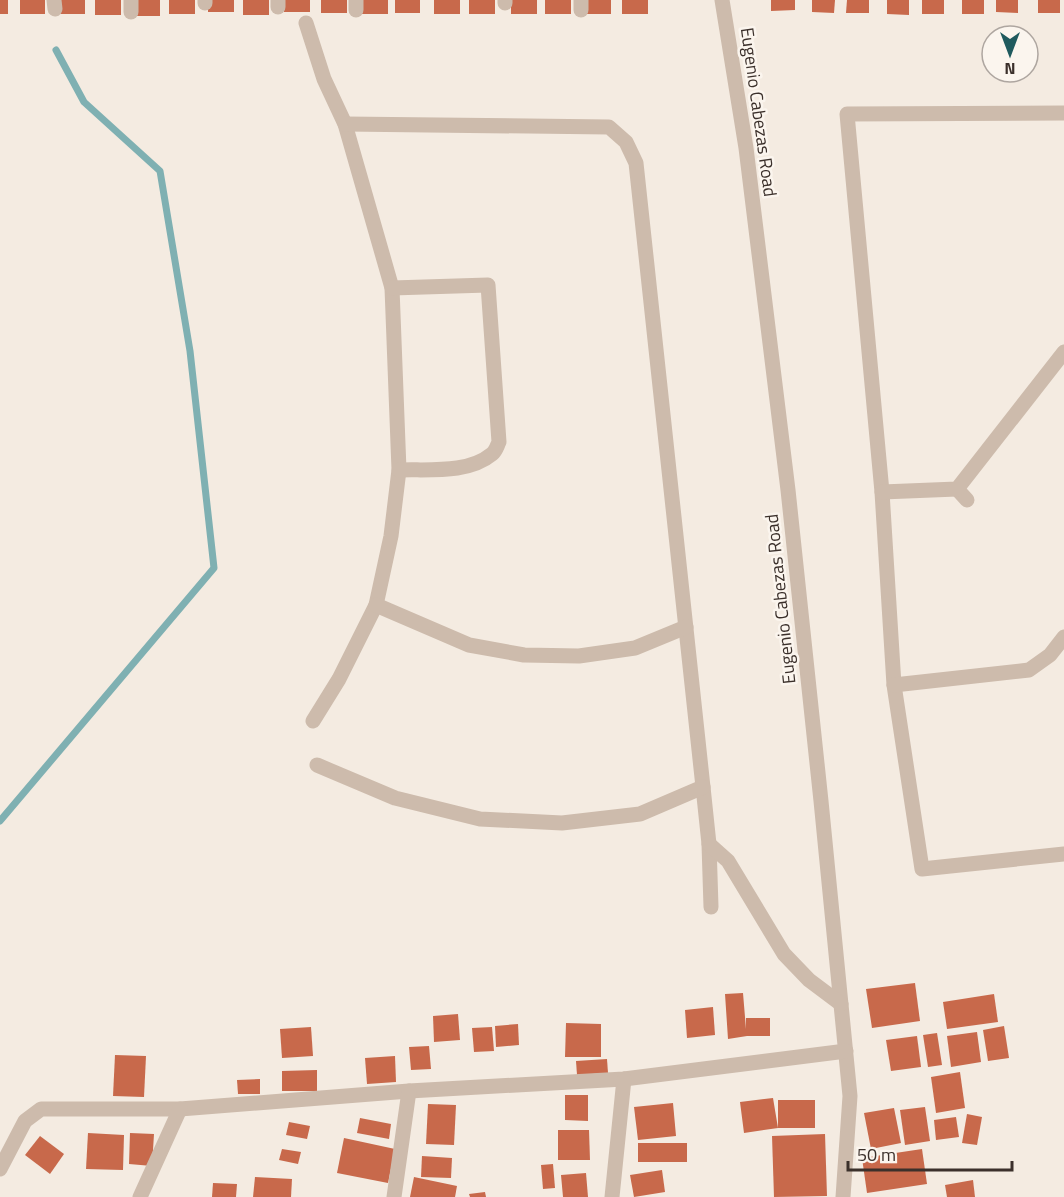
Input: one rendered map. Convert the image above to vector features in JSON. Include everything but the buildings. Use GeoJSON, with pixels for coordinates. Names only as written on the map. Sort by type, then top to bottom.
{"type":"FeatureCollection","features":[{"type":"Feature","properties":{"kind":"street","name":"Eugenio Cabezas Road"},"geometry":{"type":"LineString","coordinates":[[722,0],[746,148],[786,478],[846,1051],[850,1096],[843,1197]]}},
{"type":"Feature","properties":{"kind":"street"},"geometry":{"type":"LineString","coordinates":[[306,23],[324,79],[345,124],[393,288],[399,470],[391,536],[376,605],[339,679],[313,721]]}},
{"type":"Feature","properties":{"kind":"street"},"geometry":{"type":"LineString","coordinates":[[1064,113],[848,114],[882,492],[894,685],[922,869],[1064,854]]}},
{"type":"Feature","properties":{"kind":"street"},"geometry":{"type":"LineString","coordinates":[[345,124],[609,127],[626,142],[636,164],[703,787],[711,907]]}},
{"type":"Feature","properties":{"kind":"street"},"geometry":{"type":"LineString","coordinates":[[393,288],[488,285],[499,442],[494,453],[477,463],[456,469],[399,470]]}},
{"type":"Feature","properties":{"kind":"street"},"geometry":{"type":"LineString","coordinates":[[882,492],[962,494],[1064,352]]}},
{"type":"Feature","properties":{"kind":"street"},"geometry":{"type":"LineString","coordinates":[[376,605],[469,645],[524,655],[579,656],[635,648],[686,627]]}},
{"type":"Feature","properties":{"kind":"street"},"geometry":{"type":"LineString","coordinates":[[894,685],[1029,670],[1050,655],[1064,637]]}},
{"type":"Feature","properties":{"kind":"street"},"geometry":{"type":"LineString","coordinates":[[317,765],[395,798],[480,819],[562,823],[640,814],[703,787]]}},
{"type":"Feature","properties":{"kind":"street"},"geometry":{"type":"LineString","coordinates":[[708,844],[728,861],[784,954],[809,980],[841,1004]]}},
{"type":"Feature","properties":{"kind":"street"},"geometry":{"type":"LineString","coordinates":[[0,1169],[25,1121],[41,1109],[180,1109],[409,1091],[624,1079],[846,1051]]}},
{"type":"Feature","properties":{"kind":"street"},"geometry":{"type":"LineString","coordinates":[[612,1197],[624,1079]]}},
{"type":"Feature","properties":{"kind":"street"},"geometry":{"type":"LineString","coordinates":[[394,1197],[409,1091]]}},
{"type":"Feature","properties":{"kind":"street"},"geometry":{"type":"LineString","coordinates":[[140,1197],[180,1109]]}},
{"type":"Feature","properties":{"kind":"waterway"},"geometry":{"type":"LineString","coordinates":[[0,821],[214,568],[190,351],[160,171],[84,102],[56,50]]}}]}
